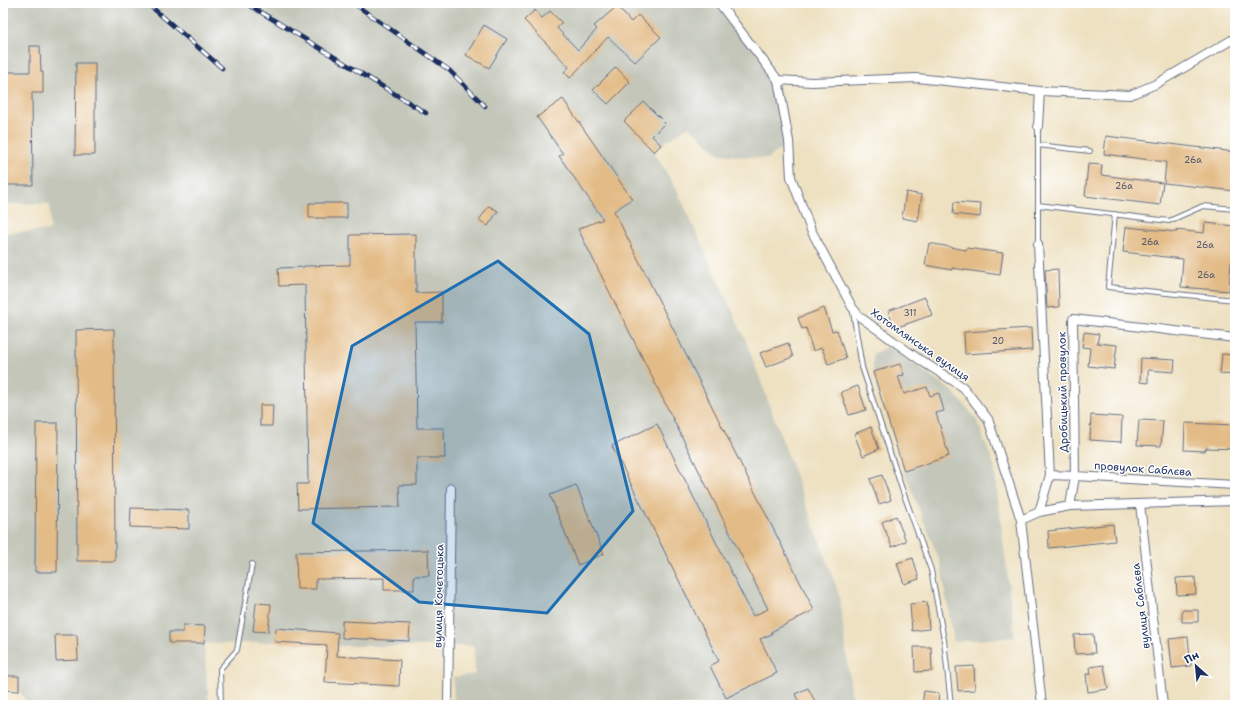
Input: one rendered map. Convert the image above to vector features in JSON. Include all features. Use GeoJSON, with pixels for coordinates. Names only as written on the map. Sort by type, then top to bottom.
{"type":"FeatureCollection","features":[{"type":"Feature","properties":{"kind":"street","name":"Хотомлянська вулиця"},"geometry":{"type":"LineString","coordinates":[[719,3],[778,80],[789,141],[792,177],[811,230],[852,307],[860,317],[907,351],[963,387],[988,419],[1021,520],[1042,705]]}},
{"type":"Feature","properties":{"kind":"street"},"geometry":{"type":"LineString","coordinates":[[778,80],[812,82],[917,78],[1040,91],[1130,95],[1156,84],[1235,38]]}},
{"type":"Feature","properties":{"kind":"street"},"geometry":{"type":"LineString","coordinates":[[1038,126],[1040,91]]}},
{"type":"Feature","properties":{"kind":"street"},"geometry":{"type":"LineString","coordinates":[[1038,244],[1050,475],[1039,512]]}},
{"type":"Feature","properties":{"kind":"street","name":"Дробицький провулок"},"geometry":{"type":"LineString","coordinates":[[1070,506],[1075,476],[1073,319],[1235,338]]}},
{"type":"Feature","properties":{"kind":"street","name":"провулок Саблєва"},"geometry":{"type":"LineString","coordinates":[[1050,475],[1235,485]]}},
{"type":"Feature","properties":{"kind":"street","name":"вулиця Кочетоцька"},"geometry":{"type":"LineString","coordinates":[[448,705],[451,488]]}},
{"type":"Feature","properties":{"kind":"street"},"geometry":{"type":"LineString","coordinates":[[1021,520],[1039,512],[1070,506],[1235,501]]}},
{"type":"Feature","properties":{"kind":"street","name":"вулиця Саблєва"},"geometry":{"type":"LineString","coordinates":[[1140,504],[1163,705]]}},
{"type":"Feature","properties":{"kind":"lane"},"geometry":{"type":"LineString","coordinates":[[1038,126],[1038,244]]}},
{"type":"Feature","properties":{"kind":"lane"},"geometry":{"type":"LineString","coordinates":[[1038,145],[1090,151]]}},
{"type":"Feature","properties":{"kind":"lane"},"geometry":{"type":"LineString","coordinates":[[1038,205],[1169,221],[1203,206],[1235,209]]}},
{"type":"Feature","properties":{"kind":"lane"},"geometry":{"type":"LineString","coordinates":[[1115,214],[1108,287],[1235,300]]}},
{"type":"Feature","properties":{"kind":"lane"},"geometry":{"type":"LineString","coordinates":[[852,307],[862,367],[902,489],[931,570],[944,640],[951,705]]}},
{"type":"Feature","properties":{"kind":"lane"},"geometry":{"type":"LineString","coordinates":[[221,705],[220,669],[237,650],[252,564]]}},
{"type":"Feature","properties":{"kind":"highlighted area"},"geometry":{"type":"Polygon","coordinates":[[[498,261],[589,334],[633,511],[547,613],[419,602],[313,523],[352,346],[498,261]]]}},
{"type":"Feature","properties":{"kind":"shaded area"},"geometry":{"type":"Polygon","coordinates":[[[3,3],[719,3],[778,80],[789,141],[768,159],[719,154],[689,126],[661,145],[654,152],[676,188],[746,341],[839,594],[853,705],[454,705],[453,677],[475,674],[474,646],[337,646],[275,642],[226,644],[204,643],[209,705],[29,705],[19,691],[3,690],[3,233],[50,230],[50,204],[3,204],[3,3]]]}},
{"type":"Feature","properties":{"kind":"shaded area"},"geometry":{"type":"Polygon","coordinates":[[[888,346],[952,391],[976,418],[994,465],[1015,637],[954,642],[940,562],[904,471],[873,372],[873,354],[888,346]]]}},
{"type":"Feature","properties":{"kind":"building"},"geometry":{"type":"Polygon","coordinates":[[[617,6],[631,22],[638,15],[661,37],[635,62],[608,37],[570,78],[564,72],[569,67],[524,20],[535,10],[542,18],[550,11],[562,23],[557,28],[578,50],[597,29],[594,26],[617,6]]]}},
{"type":"Feature","properties":{"kind":"building"},"geometry":{"type":"Polygon","coordinates":[[[484,25],[507,39],[489,68],[466,55],[484,25]]]}},
{"type":"Feature","properties":{"kind":"building"},"geometry":{"type":"Polygon","coordinates":[[[30,46],[40,46],[41,72],[43,72],[43,93],[32,93],[33,185],[3,185],[3,72],[30,72],[30,46]]]}},
{"type":"Feature","properties":{"kind":"building"},"geometry":{"type":"Polygon","coordinates":[[[76,63],[95,63],[95,155],[75,155],[76,63]]]}},
{"type":"Feature","properties":{"kind":"building"},"geometry":{"type":"Polygon","coordinates":[[[616,67],[630,82],[608,104],[593,90],[616,67]]]}},
{"type":"Feature","properties":{"kind":"building"},"geometry":{"type":"Polygon","coordinates":[[[563,99],[632,199],[614,211],[814,610],[771,632],[772,634],[760,639],[777,673],[726,698],[710,666],[719,661],[612,446],[657,424],[753,616],[768,609],[578,229],[603,219],[559,156],[563,154],[537,117],[563,99]]]}},
{"type":"Feature","properties":{"kind":"building"},"geometry":{"type":"Polygon","coordinates":[[[644,102],[665,123],[652,136],[661,145],[654,152],[624,121],[644,102]]]}},
{"type":"Feature","properties":{"kind":"building"},"geometry":{"type":"Polygon","coordinates":[[[1106,136],[1235,152],[1235,191],[1164,183],[1166,162],[1104,154],[1106,136]]]}},
{"type":"Feature","properties":{"kind":"building"},"geometry":{"type":"Polygon","coordinates":[[[1088,164],[1102,165],[1101,175],[1163,183],[1160,205],[1085,196],[1088,164]]]}},
{"type":"Feature","properties":{"kind":"building"},"geometry":{"type":"Polygon","coordinates":[[[906,192],[922,195],[918,221],[902,218],[906,192]]]}},
{"type":"Feature","properties":{"kind":"building"},"geometry":{"type":"Polygon","coordinates":[[[954,202],[981,204],[980,217],[953,214],[954,202]]]}},
{"type":"Feature","properties":{"kind":"building"},"geometry":{"type":"Polygon","coordinates":[[[309,203],[347,203],[347,218],[309,218],[309,203]]]}},
{"type":"Feature","properties":{"kind":"building"},"geometry":{"type":"Polygon","coordinates":[[[489,206],[498,211],[488,226],[479,220],[489,206]]]}},
{"type":"Feature","properties":{"kind":"building"},"geometry":{"type":"Polygon","coordinates":[[[1205,223],[1235,226],[1235,263],[1231,262],[1229,291],[1181,287],[1183,259],[1123,252],[1126,227],[1204,233],[1205,223]]]}},
{"type":"Feature","properties":{"kind":"building"},"geometry":{"type":"Polygon","coordinates":[[[416,234],[416,293],[442,292],[442,322],[415,322],[417,428],[444,428],[445,458],[417,458],[417,485],[399,485],[400,507],[298,509],[297,484],[308,484],[305,285],[279,286],[278,268],[350,265],[350,235],[416,234]]]}},
{"type":"Feature","properties":{"kind":"building"},"geometry":{"type":"Polygon","coordinates":[[[929,243],[966,250],[967,248],[1003,253],[1000,275],[952,268],[952,270],[925,265],[929,243]]]}},
{"type":"Feature","properties":{"kind":"building"},"geometry":{"type":"Polygon","coordinates":[[[1058,269],[1059,307],[1047,308],[1045,270],[1058,269]]]}},
{"type":"Feature","properties":{"kind":"building"},"geometry":{"type":"Polygon","coordinates":[[[925,297],[932,315],[895,328],[888,311],[925,297]]]}},
{"type":"Feature","properties":{"kind":"building"},"geometry":{"type":"Polygon","coordinates":[[[824,308],[832,331],[837,330],[846,358],[828,364],[822,348],[813,351],[806,328],[802,329],[798,318],[824,308]]]}},
{"type":"Feature","properties":{"kind":"building"},"geometry":{"type":"Polygon","coordinates":[[[1031,328],[1032,350],[965,354],[964,332],[1031,328]]]}},
{"type":"Feature","properties":{"kind":"building"},"geometry":{"type":"Polygon","coordinates":[[[114,329],[115,561],[77,561],[76,330],[114,329]]]}},
{"type":"Feature","properties":{"kind":"building"},"geometry":{"type":"Polygon","coordinates":[[[1084,332],[1099,334],[1097,343],[1117,345],[1114,369],[1088,366],[1090,348],[1082,347],[1084,332]]]}},
{"type":"Feature","properties":{"kind":"building"},"geometry":{"type":"Polygon","coordinates":[[[788,343],[793,357],[766,367],[760,353],[788,343]]]}},
{"type":"Feature","properties":{"kind":"building"},"geometry":{"type":"Polygon","coordinates":[[[1222,354],[1235,355],[1235,375],[1220,374],[1222,354]]]}},
{"type":"Feature","properties":{"kind":"building"},"geometry":{"type":"Polygon","coordinates":[[[1141,358],[1175,360],[1174,372],[1148,370],[1148,383],[1140,382],[1141,358]]]}},
{"type":"Feature","properties":{"kind":"building"},"geometry":{"type":"Polygon","coordinates":[[[900,364],[904,375],[898,376],[904,394],[927,387],[930,396],[939,393],[944,411],[936,413],[949,456],[904,471],[873,372],[900,364]]]}},
{"type":"Feature","properties":{"kind":"building"},"geometry":{"type":"Polygon","coordinates":[[[858,386],[866,410],[849,415],[841,392],[858,386]]]}},
{"type":"Feature","properties":{"kind":"building"},"geometry":{"type":"Polygon","coordinates":[[[260,405],[273,405],[272,426],[260,426],[260,405]]]}},
{"type":"Feature","properties":{"kind":"building"},"geometry":{"type":"Polygon","coordinates":[[[1091,415],[1122,417],[1121,442],[1090,440],[1091,415]]]}},
{"type":"Feature","properties":{"kind":"building"},"geometry":{"type":"Polygon","coordinates":[[[1139,420],[1163,421],[1161,446],[1137,445],[1139,420]]]}},
{"type":"Feature","properties":{"kind":"building"},"geometry":{"type":"Polygon","coordinates":[[[36,423],[58,423],[57,572],[35,572],[36,423]]]}},
{"type":"Feature","properties":{"kind":"building"},"geometry":{"type":"Polygon","coordinates":[[[1185,423],[1235,425],[1235,449],[1206,448],[1205,451],[1184,450],[1185,423]]]}},
{"type":"Feature","properties":{"kind":"building"},"geometry":{"type":"Polygon","coordinates":[[[871,427],[879,449],[863,456],[854,434],[871,427]]]}},
{"type":"Feature","properties":{"kind":"building"},"geometry":{"type":"Polygon","coordinates":[[[882,475],[891,500],[879,504],[870,479],[882,475]]]}},
{"type":"Feature","properties":{"kind":"building"},"geometry":{"type":"Polygon","coordinates":[[[576,485],[604,554],[578,565],[550,495],[576,485]]]}},
{"type":"Feature","properties":{"kind":"building"},"geometry":{"type":"Polygon","coordinates":[[[131,508],[189,510],[189,529],[130,527],[131,508]]]}},
{"type":"Feature","properties":{"kind":"building"},"geometry":{"type":"Polygon","coordinates":[[[896,516],[906,541],[892,547],[882,522],[896,516]]]}},
{"type":"Feature","properties":{"kind":"building"},"geometry":{"type":"Polygon","coordinates":[[[1113,524],[1115,541],[1049,548],[1048,531],[1113,524]]]}},
{"type":"Feature","properties":{"kind":"building"},"geometry":{"type":"Polygon","coordinates":[[[428,550],[429,576],[414,576],[414,590],[384,590],[384,578],[316,579],[316,589],[297,589],[296,552],[428,550]]]}},
{"type":"Feature","properties":{"kind":"building"},"geometry":{"type":"Polygon","coordinates":[[[913,558],[919,579],[904,584],[897,563],[913,558]]]}},
{"type":"Feature","properties":{"kind":"building"},"geometry":{"type":"Polygon","coordinates":[[[1195,577],[1196,594],[1177,595],[1176,578],[1195,577]]]}},
{"type":"Feature","properties":{"kind":"building"},"geometry":{"type":"Polygon","coordinates":[[[927,602],[929,629],[912,631],[910,604],[927,602]]]}},
{"type":"Feature","properties":{"kind":"building"},"geometry":{"type":"Polygon","coordinates":[[[256,603],[271,604],[268,632],[253,631],[256,603]]]}},
{"type":"Feature","properties":{"kind":"building"},"geometry":{"type":"Polygon","coordinates":[[[1182,610],[1198,610],[1198,622],[1182,622],[1182,610]]]}},
{"type":"Feature","properties":{"kind":"building"},"geometry":{"type":"Polygon","coordinates":[[[342,621],[410,624],[409,641],[342,638],[342,621]]]}},
{"type":"Feature","properties":{"kind":"building"},"geometry":{"type":"Polygon","coordinates":[[[183,625],[205,626],[204,643],[169,643],[169,632],[183,632],[183,625]]]}},
{"type":"Feature","properties":{"kind":"building"},"geometry":{"type":"Polygon","coordinates":[[[276,628],[338,633],[337,656],[400,660],[399,686],[325,682],[327,645],[275,642],[276,628]]]}},
{"type":"Feature","properties":{"kind":"building"},"geometry":{"type":"Polygon","coordinates":[[[1093,634],[1095,653],[1075,654],[1074,635],[1093,634]]]}},
{"type":"Feature","properties":{"kind":"building"},"geometry":{"type":"Polygon","coordinates":[[[55,635],[77,635],[78,660],[56,661],[55,635]]]}},
{"type":"Feature","properties":{"kind":"building"},"geometry":{"type":"Polygon","coordinates":[[[1188,637],[1191,666],[1172,668],[1169,639],[1188,637]]]}},
{"type":"Feature","properties":{"kind":"building"},"geometry":{"type":"Polygon","coordinates":[[[914,647],[931,647],[932,671],[915,672],[914,647]]]}},
{"type":"Feature","properties":{"kind":"building"},"geometry":{"type":"Polygon","coordinates":[[[1104,665],[1108,689],[1088,692],[1086,674],[1091,674],[1090,667],[1104,665]]]}},
{"type":"Feature","properties":{"kind":"building"},"geometry":{"type":"Polygon","coordinates":[[[974,666],[975,690],[958,691],[956,667],[974,666]]]}},
{"type":"Feature","properties":{"kind":"building"},"geometry":{"type":"Polygon","coordinates":[[[3,676],[19,676],[19,691],[3,690],[3,676]]]}},
{"type":"Feature","properties":{"kind":"building"},"geometry":{"type":"Polygon","coordinates":[[[808,688],[817,705],[800,705],[795,694],[808,688]]]}},
{"type":"Feature","properties":{"kind":"building"},"geometry":{"type":"Polygon","coordinates":[[[924,691],[939,693],[938,705],[922,705],[924,691]]]}},
{"type":"Feature","properties":{"kind":"railway"},"geometry":{"type":"LineString","coordinates":[[147,3],[222,68]]}},
{"type":"Feature","properties":{"kind":"railway"},"geometry":{"type":"LineString","coordinates":[[246,3],[426,113]]}},
{"type":"Feature","properties":{"kind":"railway"},"geometry":{"type":"LineString","coordinates":[[353,3],[449,70],[485,106]]}}]}
